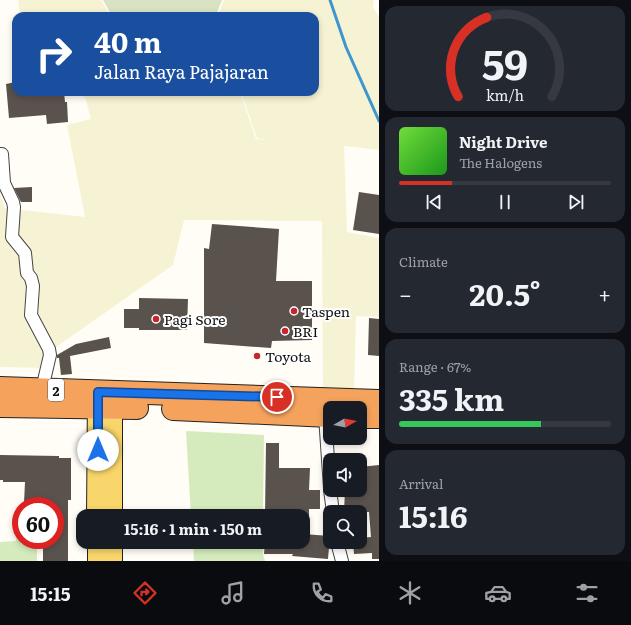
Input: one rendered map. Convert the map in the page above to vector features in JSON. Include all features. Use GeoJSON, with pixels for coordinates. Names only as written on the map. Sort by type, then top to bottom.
{"type":"FeatureCollection","features":[{"type":"Feature","properties":{"kind":"highway","name":"2"},"geometry":{"type":"LineString","coordinates":[[0,388],[42,389],[105,400],[323,416]]}},
{"type":"Feature","properties":{"kind":"highway","name":"2"},"geometry":{"type":"LineString","coordinates":[[0,406],[105,400],[379,401]]}},
{"type":"Feature","properties":{"kind":"highway"},"geometry":{"type":"LineString","coordinates":[[367,417],[379,417]]}},
{"type":"Feature","properties":{"kind":"main road"},"geometry":{"type":"LineString","coordinates":[[97,509],[105,400]]}},
{"type":"Feature","properties":{"kind":"main road"},"geometry":{"type":"LineString","coordinates":[[105,400],[112,509]]}},
{"type":"Feature","properties":{"kind":"main road"},"geometry":{"type":"LineString","coordinates":[[98,549],[98,561]]}},
{"type":"Feature","properties":{"kind":"main road"},"geometry":{"type":"LineString","coordinates":[[112,549],[112,561]]}},
{"type":"Feature","properties":{"kind":"street"},"geometry":{"type":"LineString","coordinates":[[0,154],[2,154],[4,183],[14,207],[12,237],[25,253],[27,273],[31,278],[33,286],[31,315],[50,349],[42,389]]}},
{"type":"Feature","properties":{"kind":"street"},"geometry":{"type":"LineString","coordinates":[[339,549],[342,561]]}},
{"type":"Feature","properties":{"kind":"shaded area"},"geometry":{"type":"Polygon","coordinates":[[[18,0],[101,0],[108,12],[20,12],[18,0]]]}},
{"type":"Feature","properties":{"kind":"shaded area"},"geometry":{"type":"Polygon","coordinates":[[[224,0],[374,0],[373,7],[379,17],[379,150],[344,146],[347,232],[379,238],[379,317],[356,316],[354,395],[323,394],[322,221],[184,220],[173,265],[42,357],[44,368],[0,367],[0,194],[5,208],[85,217],[67,125],[91,119],[85,97],[82,96],[241,96],[256,139],[268,140],[257,138],[242,96],[319,96],[319,12],[220,12],[224,0]]]}},
{"type":"Feature","properties":{"kind":"green space"},"geometry":{"type":"Polygon","coordinates":[[[103,0],[222,0],[217,12],[110,12],[103,0]]]}},
{"type":"Feature","properties":{"kind":"green space"},"geometry":{"type":"Polygon","coordinates":[[[186,431],[264,435],[263,509],[191,509],[186,431]]]}},
{"type":"Feature","properties":{"kind":"green space"},"geometry":{"type":"Polygon","coordinates":[[[12,541],[12,549],[37,549],[37,561],[0,561],[0,542],[12,541]]]}},
{"type":"Feature","properties":{"kind":"green space"},"geometry":{"type":"Polygon","coordinates":[[[193,549],[263,549],[265,561],[194,561],[193,549]]]}},
{"type":"Feature","properties":{"kind":"building"},"geometry":{"type":"Polygon","coordinates":[[[12,83],[12,96],[64,96],[65,102],[67,102],[68,122],[47,124],[46,115],[9,118],[6,84],[12,83]]]}},
{"type":"Feature","properties":{"kind":"building"},"geometry":{"type":"Polygon","coordinates":[[[32,187],[32,202],[21,202],[14,188],[32,187]]]}},
{"type":"Feature","properties":{"kind":"building"},"geometry":{"type":"Polygon","coordinates":[[[359,192],[379,195],[379,234],[353,230],[359,192]]]}},
{"type":"Feature","properties":{"kind":"building"},"geometry":{"type":"Polygon","coordinates":[[[212,224],[279,229],[276,281],[312,281],[312,340],[272,341],[271,348],[204,343],[204,248],[209,249],[212,224]]]}},
{"type":"Feature","properties":{"kind":"building","name":"Pagi Sore"},"geometry":{"type":"Polygon","coordinates":[[[139,298],[188,299],[187,330],[139,330],[139,328],[124,328],[124,309],[139,309],[139,298]]]}},
{"type":"Feature","properties":{"kind":"building"},"geometry":{"type":"Polygon","coordinates":[[[369,318],[379,319],[379,356],[368,355],[369,318]]]}},
{"type":"Feature","properties":{"kind":"building"},"geometry":{"type":"Polygon","coordinates":[[[109,337],[111,348],[70,356],[72,374],[61,375],[59,358],[57,358],[57,355],[76,344],[109,337]]]}},
{"type":"Feature","properties":{"kind":"building"},"geometry":{"type":"Polygon","coordinates":[[[266,443],[279,443],[279,468],[310,468],[309,490],[320,490],[320,509],[265,509],[266,443]]]}},
{"type":"Feature","properties":{"kind":"building"},"geometry":{"type":"Polygon","coordinates":[[[0,455],[59,456],[59,458],[71,458],[71,500],[68,500],[68,561],[43,561],[43,549],[64,549],[64,497],[24,497],[25,482],[3,482],[3,480],[0,480],[0,455]]]}},
{"type":"Feature","properties":{"kind":"building"},"geometry":{"type":"Polygon","coordinates":[[[379,465],[379,559],[372,559],[372,553],[354,554],[354,549],[367,549],[367,537],[371,537],[367,505],[344,505],[345,497],[367,497],[367,466],[379,465]]]}},
{"type":"Feature","properties":{"kind":"building"},"geometry":{"type":"Polygon","coordinates":[[[310,535],[323,535],[323,549],[329,549],[328,559],[292,556],[293,554],[264,554],[264,549],[310,549],[310,535]]]}},
{"type":"Feature","properties":{"kind":"waterway"},"geometry":{"type":"LineString","coordinates":[[330,0],[346,47],[379,121]]}},
{"type":"Feature","properties":{"kind":"place","name":"Taspen"},"geometry":{"type":"Point","coordinates":[294,311]}},
{"type":"Feature","properties":{"kind":"place","name":"Pagi Sore"},"geometry":{"type":"Point","coordinates":[156,319]}},
{"type":"Feature","properties":{"kind":"place","name":"BRI"},"geometry":{"type":"Point","coordinates":[285,331]}},
{"type":"Feature","properties":{"kind":"place","name":"Toyota"},"geometry":{"type":"Point","coordinates":[257,356]}},
{"type":"Feature","properties":{"kind":"route"},"geometry":{"type":"LineString","coordinates":[[98,450],[98,392],[277,397]]}}]}
